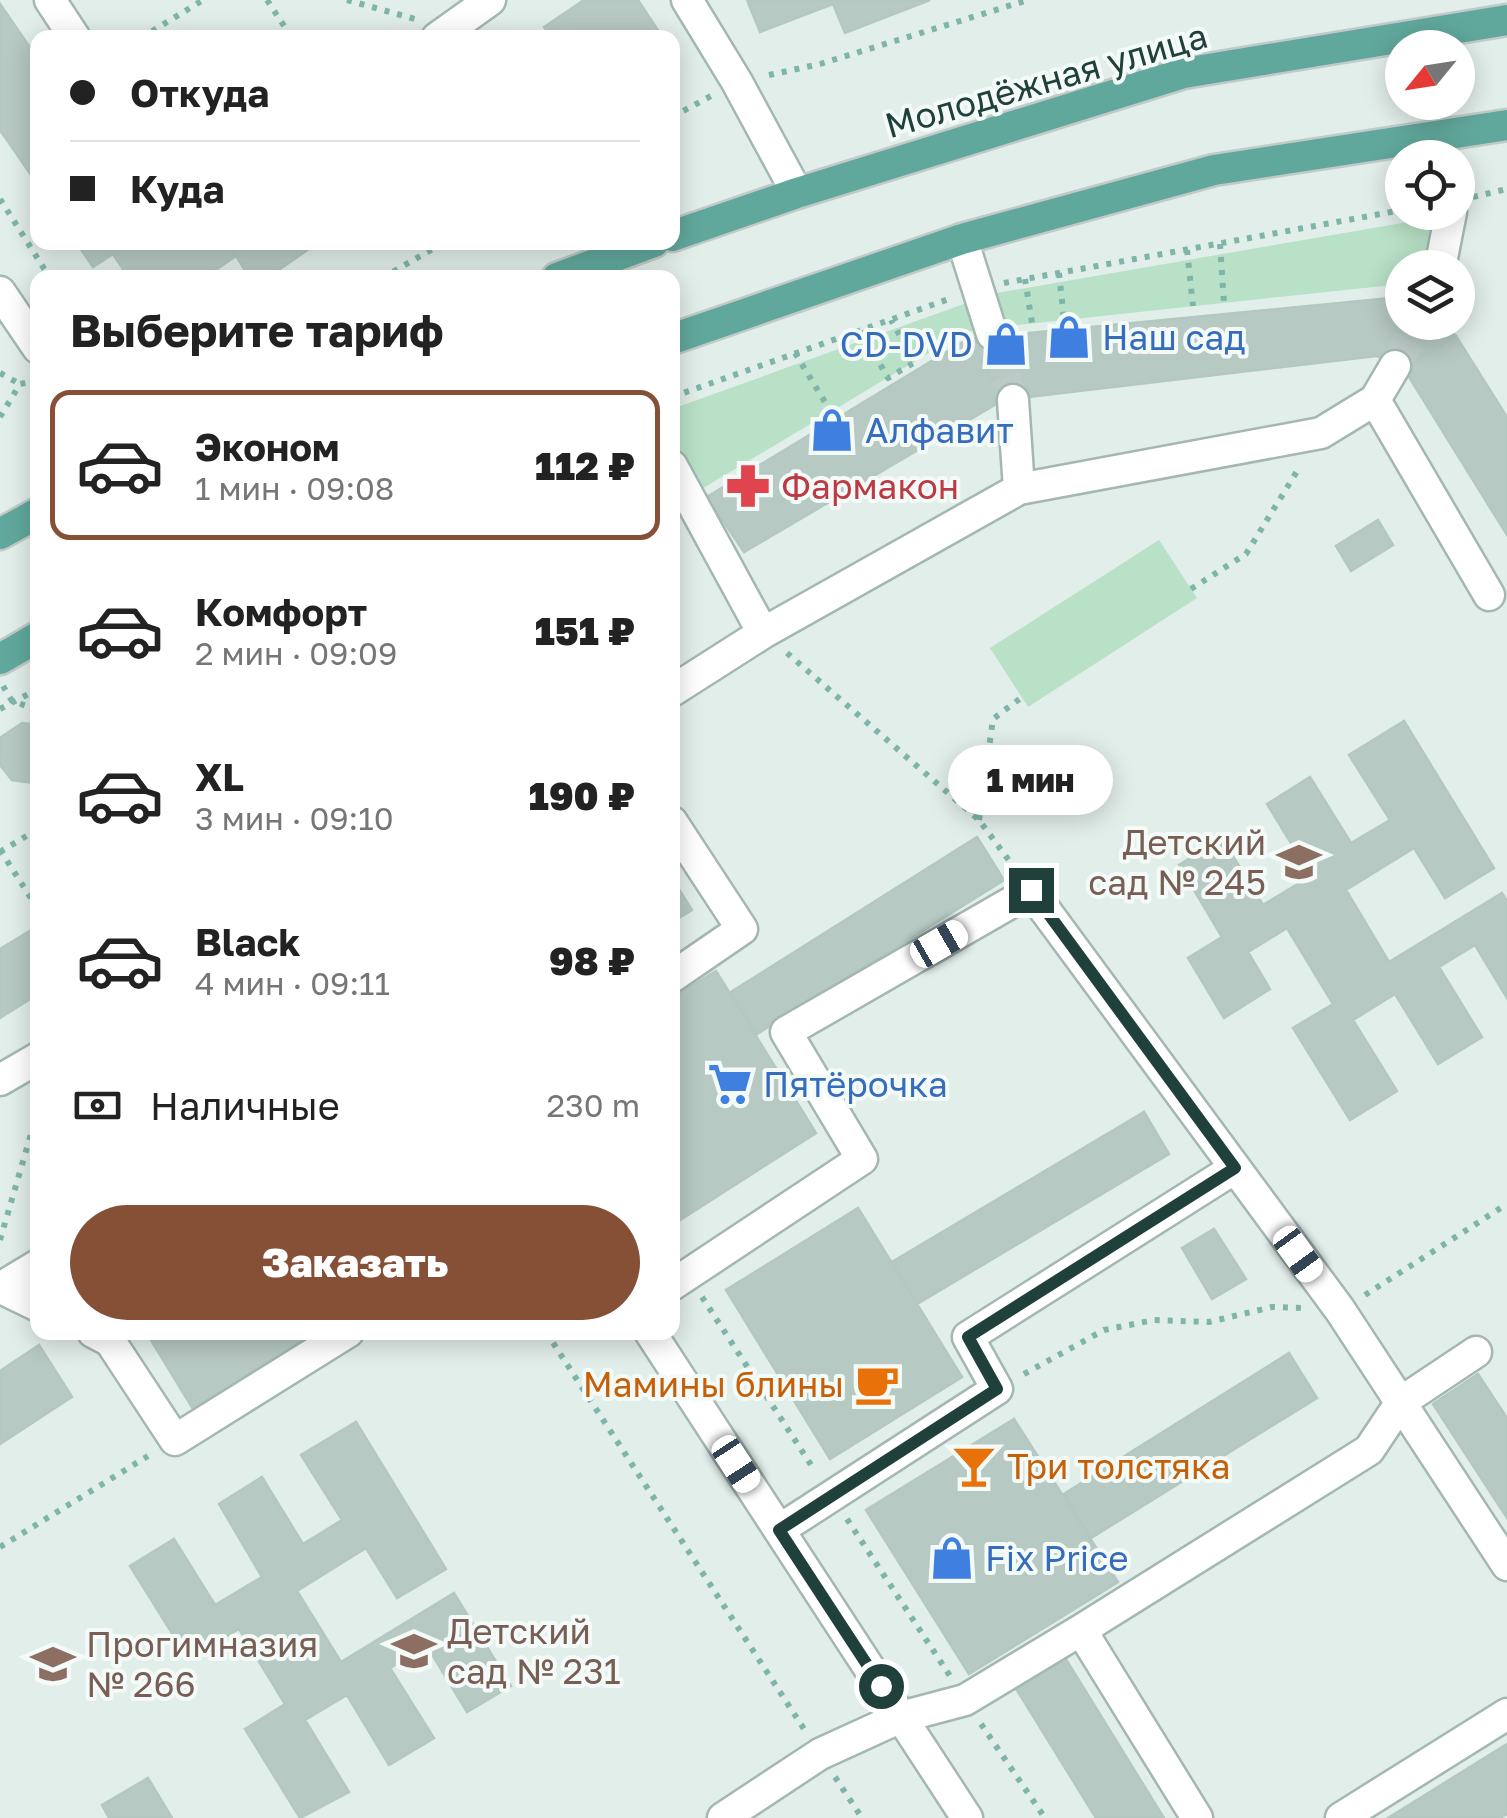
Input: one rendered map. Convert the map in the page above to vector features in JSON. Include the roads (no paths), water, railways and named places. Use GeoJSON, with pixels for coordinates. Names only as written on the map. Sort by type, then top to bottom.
{"type":"FeatureCollection","features":[{"type":"Feature","properties":{"kind":"main road","name":"Молодёжная улица"},"geometry":{"type":"LineString","coordinates":[[680,233],[1184,73],[1507,20]]}},
{"type":"Feature","properties":{"kind":"main road"},"geometry":{"type":"LineString","coordinates":[[1464,140],[1507,126]]}},
{"type":"Feature","properties":{"kind":"main road"},"geometry":{"type":"LineString","coordinates":[[680,336],[962,239],[1214,170],[1385,152]]}},
{"type":"Feature","properties":{"kind":"main road"},"geometry":{"type":"LineString","coordinates":[[578,270],[632,250]]}},
{"type":"Feature","properties":{"kind":"main road"},"geometry":{"type":"LineString","coordinates":[[0,534],[30,517]]}},
{"type":"Feature","properties":{"kind":"main road"},"geometry":{"type":"LineString","coordinates":[[0,659],[30,642]]}},
{"type":"Feature","properties":{"kind":"street"},"geometry":{"type":"LineString","coordinates":[[50,0],[70,30]]}},
{"type":"Feature","properties":{"kind":"street"},"geometry":{"type":"LineString","coordinates":[[447,30],[490,0]]}},
{"type":"Feature","properties":{"kind":"street"},"geometry":{"type":"LineString","coordinates":[[688,0],[797,193]]}},
{"type":"Feature","properties":{"kind":"street"},"geometry":{"type":"LineString","coordinates":[[962,239],[992,334]]}},
{"type":"Feature","properties":{"kind":"street"},"geometry":{"type":"LineString","coordinates":[[0,292],[30,336]]}},
{"type":"Feature","properties":{"kind":"street"},"geometry":{"type":"LineString","coordinates":[[680,686],[763,633],[1020,489],[1321,433],[1375,400],[1395,366]]}},
{"type":"Feature","properties":{"kind":"street"},"geometry":{"type":"LineString","coordinates":[[1013,400],[1020,489]]}},
{"type":"Feature","properties":{"kind":"street"},"geometry":{"type":"LineString","coordinates":[[1375,400],[1490,595]]}},
{"type":"Feature","properties":{"kind":"street"},"geometry":{"type":"LineString","coordinates":[[680,481],[763,633]]}},
{"type":"Feature","properties":{"kind":"street"},"geometry":{"type":"LineString","coordinates":[[680,834],[742,929],[680,972]]}},
{"type":"Feature","properties":{"kind":"street"},"geometry":{"type":"LineString","coordinates":[[680,1280],[862,1159],[786,1032],[1031,890],[1340,1310],[1507,1565]]}},
{"type":"Feature","properties":{"kind":"street"},"geometry":{"type":"LineString","coordinates":[[0,1080],[30,1063]]}},
{"type":"Feature","properties":{"kind":"street"},"geometry":{"type":"LineString","coordinates":[[779,1530],[997,1389],[968,1337],[1235,1168]]}},
{"type":"Feature","properties":{"kind":"street"},"geometry":{"type":"LineString","coordinates":[[0,1288],[30,1270]]}},
{"type":"Feature","properties":{"kind":"street"},"geometry":{"type":"LineString","coordinates":[[0,1288],[30,1302]]}},
{"type":"Feature","properties":{"kind":"street"},"geometry":{"type":"LineString","coordinates":[[108,1340],[175,1440],[335,1340]]}},
{"type":"Feature","properties":{"kind":"street"},"geometry":{"type":"LineString","coordinates":[[655,1340],[968,1818]]}},
{"type":"Feature","properties":{"kind":"street"},"geometry":{"type":"LineString","coordinates":[[723,1818],[820,1754],[901,1717],[966,1700],[1080,1630],[1369,1450],[1400,1402],[1476,1352]]}},
{"type":"Feature","properties":{"kind":"street"},"geometry":{"type":"LineString","coordinates":[[1080,1630],[1197,1818]]}},
{"type":"Feature","properties":{"kind":"street"},"geometry":{"type":"LineString","coordinates":[[1341,1818],[1507,1714]]}},
{"type":"Feature","properties":{"kind":"tunnel"},"geometry":{"type":"LineString","coordinates":[[992,334],[1013,400]]}},
{"type":"Feature","properties":{"kind":"tunnel"},"geometry":{"type":"LineString","coordinates":[[1395,366],[1409,340]]}},
{"type":"Feature","properties":{"kind":"place","name":"Наш сад"},"geometry":{"type":"Point","coordinates":[1069,337]}},
{"type":"Feature","properties":{"kind":"place","name":"CD-DVD"},"geometry":{"type":"Point","coordinates":[1006,344]}},
{"type":"Feature","properties":{"kind":"place","name":"Алфавит"},"geometry":{"type":"Point","coordinates":[832,430]}},
{"type":"Feature","properties":{"kind":"place","name":"Фармакон"},"geometry":{"type":"Point","coordinates":[748,486]}},
{"type":"Feature","properties":{"kind":"place","name":"Детский сад № 245"},"geometry":{"type":"Point","coordinates":[1299,862]}},
{"type":"Feature","properties":{"kind":"place","name":"Пятёрочка"},"geometry":{"type":"Point","coordinates":[730,1084]}},
{"type":"Feature","properties":{"kind":"place","name":"Мамины блины"},"geometry":{"type":"Point","coordinates":[877,1384]}},
{"type":"Feature","properties":{"kind":"place","name":"Три толстяка"},"geometry":{"type":"Point","coordinates":[974,1466]}},
{"type":"Feature","properties":{"kind":"place","name":"Fix Price"},"geometry":{"type":"Point","coordinates":[952,1558]}},
{"type":"Feature","properties":{"kind":"place","name":"Детский сад № 231"},"geometry":{"type":"Point","coordinates":[414,1651]}},
{"type":"Feature","properties":{"kind":"place","name":"Прогимназия № 266"},"geometry":{"type":"Point","coordinates":[53,1664]}}]}
